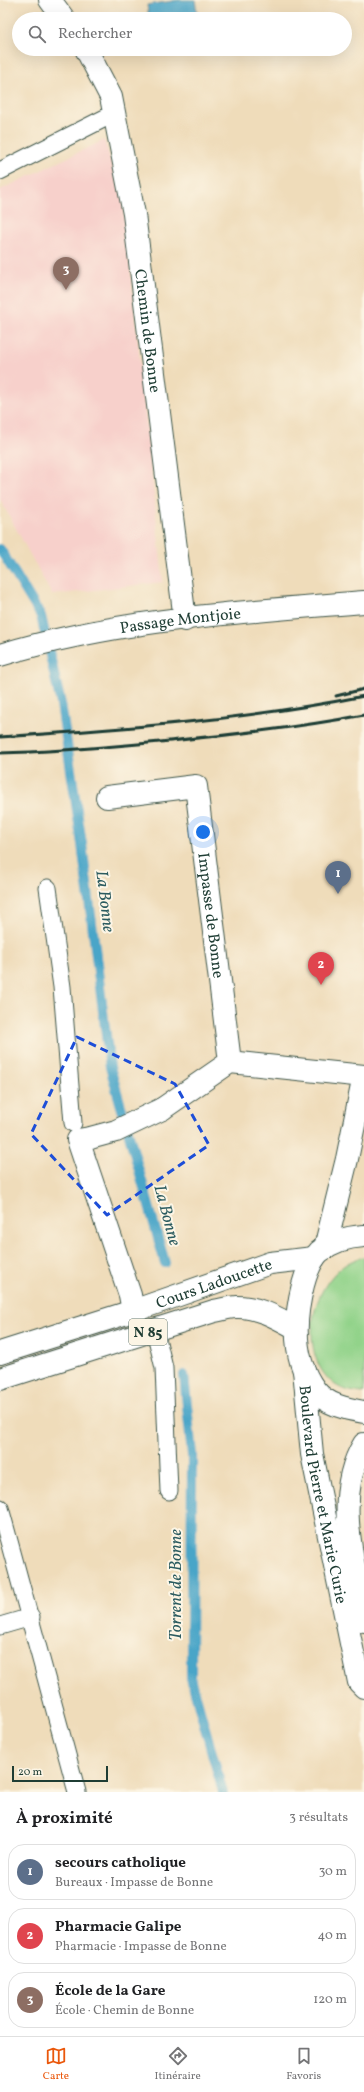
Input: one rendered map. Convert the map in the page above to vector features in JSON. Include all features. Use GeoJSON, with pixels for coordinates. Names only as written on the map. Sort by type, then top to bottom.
{"type":"FeatureCollection","features":[{"type":"Feature","properties":{"kind":"street"},"geometry":{"type":"LineString","coordinates":[[50,0],[59,12]]}},
{"type":"Feature","properties":{"kind":"street","name":"Chemin de Bonne"},"geometry":{"type":"LineString","coordinates":[[90,56],[111,97],[134,214],[185,620]]}},
{"type":"Feature","properties":{"kind":"street","name":"Passage Montjoie"},"geometry":{"type":"LineString","coordinates":[[0,656],[60,639],[139,625],[235,613],[364,602]]}},
{"type":"Feature","properties":{"kind":"street","name":"Impasse de Bonne"},"geometry":{"type":"LineString","coordinates":[[107,797],[196,786],[230,1062]]}},
{"type":"Feature","properties":{"kind":"street"},"geometry":{"type":"LineString","coordinates":[[133,1311],[130,1295],[80,1133],[116,1131],[162,1109],[230,1062],[364,1076],[347,1159],[320,1253],[305,1277],[299,1302],[296,1328],[299,1354],[304,1370],[316,1391],[328,1401],[344,1408],[364,1412]]}},
{"type":"Feature","properties":{"kind":"street","name":"Cours Ladoucette"},"geometry":{"type":"LineString","coordinates":[[0,1353],[133,1311],[270,1263],[320,1253],[338,1240],[364,1236]]}},
{"type":"Feature","properties":{"kind":"street","name":"Cours Ladoucette"},"geometry":{"type":"LineString","coordinates":[[0,1379],[214,1311],[237,1307],[257,1310],[296,1328]]}},
{"type":"Feature","properties":{"kind":"street","name":"Boulevard Pierre et Marie Curie"},"geometry":{"type":"LineString","coordinates":[[304,1370],[312,1454],[359,1682],[364,1687]]}},
{"type":"Feature","properties":{"kind":"street","name":"Boulevard Pierre et Marie Curie"},"geometry":{"type":"LineString","coordinates":[[364,1444],[352,1469],[347,1498],[348,1525],[364,1621]]}},
{"type":"Feature","properties":{"kind":"lane"},"geometry":{"type":"LineString","coordinates":[[0,171],[115,113]]}},
{"type":"Feature","properties":{"kind":"lane"},"geometry":{"type":"LineString","coordinates":[[48,888],[80,1133]]}},
{"type":"Feature","properties":{"kind":"lane"},"geometry":{"type":"LineString","coordinates":[[155,1330],[164,1368],[169,1490]]}},
{"type":"Feature","properties":{"kind":"lane"},"geometry":{"type":"LineString","coordinates":[[0,1508],[31,1617],[77,1792]]}},
{"type":"Feature","properties":{"kind":"lane"},"geometry":{"type":"LineString","coordinates":[[0,1626],[31,1617]]}},
{"type":"Feature","properties":{"kind":"highlighted area"},"geometry":{"type":"Polygon","coordinates":[[[77,1037],[175,1084],[209,1145],[107,1215],[31,1134],[77,1037]]]}},
{"type":"Feature","properties":{"kind":"shaded area"},"geometry":{"type":"Polygon","coordinates":[[[104,140],[123,199],[163,582],[52,595],[0,499],[0,190],[104,140]]]}},
{"type":"Feature","properties":{"kind":"green space"},"geometry":{"type":"Polygon","coordinates":[[[364,1257],[363,1393],[340,1388],[334,1384],[321,1370],[314,1352],[312,1332],[314,1312],[321,1293],[332,1277],[346,1264],[364,1257]]]}},
{"type":"Feature","properties":{"kind":"water"},"geometry":{"type":"Polygon","coordinates":[[[179,0],[195,0],[197,12],[148,12],[147,5],[179,0]]]}},
{"type":"Feature","properties":{"kind":"waterway","name":"La Bonne"},"geometry":{"type":"LineString","coordinates":[[0,549],[41,616],[61,704],[82,844],[110,1067],[165,1263]]}},
{"type":"Feature","properties":{"kind":"waterway","name":"Torrent de Bonne"},"geometry":{"type":"LineString","coordinates":[[184,1375],[192,1455],[191,1678],[223,1792]]}},
{"type":"Feature","properties":{"kind":"railway"},"geometry":{"type":"LineString","coordinates":[[336,696],[364,689]]}},
{"type":"Feature","properties":{"kind":"railway"},"geometry":{"type":"LineString","coordinates":[[0,737],[137,727],[228,717],[364,696]]}},
{"type":"Feature","properties":{"kind":"railway"},"geometry":{"type":"LineString","coordinates":[[0,753],[80,749],[236,734],[364,715]]}},
{"type":"Feature","properties":{"kind":"place","name":"École de la Gare"},"geometry":{"type":"Point","coordinates":[66,290]}},
{"type":"Feature","properties":{"kind":"place","name":"secours catholique"},"geometry":{"type":"Point","coordinates":[338,894]}},
{"type":"Feature","properties":{"kind":"place","name":"Pharmacie Galipe"},"geometry":{"type":"Point","coordinates":[321,985]}}]}
